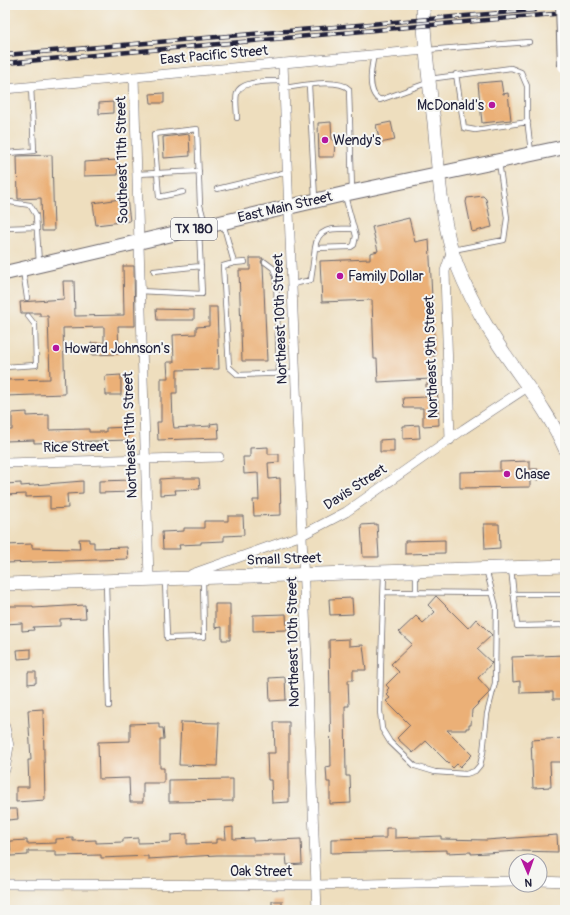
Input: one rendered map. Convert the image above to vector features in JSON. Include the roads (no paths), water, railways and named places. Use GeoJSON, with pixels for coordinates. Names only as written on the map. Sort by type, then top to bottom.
{"type":"FeatureCollection","features":[{"type":"Feature","properties":{"kind":"main road"},"geometry":{"type":"LineString","coordinates":[[563,5],[565,66]]}},
{"type":"Feature","properties":{"kind":"main road","name":"East Main Street"},"geometry":{"type":"LineString","coordinates":[[5,272],[315,200],[565,147]]}},
{"type":"Feature","properties":{"kind":"street"},"geometry":{"type":"LineString","coordinates":[[423,5],[425,50],[439,173],[452,250],[462,280],[480,316],[529,386],[556,428],[565,450]]}},
{"type":"Feature","properties":{"kind":"street","name":"East Pacific Street"},"geometry":{"type":"LineString","coordinates":[[5,89],[425,50]]}},
{"type":"Feature","properties":{"kind":"street","name":"Northeast 10th Street"},"geometry":{"type":"LineString","coordinates":[[283,63],[302,535],[305,574],[309,737],[317,910]]}},
{"type":"Feature","properties":{"kind":"street","name":"Southeast 11th Street"},"geometry":{"type":"LineString","coordinates":[[134,77],[138,242]]}},
{"type":"Feature","properties":{"kind":"street","name":"Northeast 11th Street"},"geometry":{"type":"LineString","coordinates":[[138,242],[149,579]]}},
{"type":"Feature","properties":{"kind":"street","name":"Northeast 9th Street"},"geometry":{"type":"LineString","coordinates":[[450,440],[444,271],[452,250]]}},
{"type":"Feature","properties":{"kind":"street","name":"Davis Street"},"geometry":{"type":"LineString","coordinates":[[180,578],[235,560],[302,535],[346,512],[529,386]]}},
{"type":"Feature","properties":{"kind":"street","name":"Rice Street"},"geometry":{"type":"LineString","coordinates":[[5,462],[219,457]]}},
{"type":"Feature","properties":{"kind":"street","name":"Small Street"},"geometry":{"type":"LineString","coordinates":[[5,584],[565,566]]}},
{"type":"Feature","properties":{"kind":"street"},"geometry":{"type":"LineString","coordinates":[[5,727],[9,746],[5,770]]}},
{"type":"Feature","properties":{"kind":"street","name":"Oak Street"},"geometry":{"type":"LineString","coordinates":[[5,884],[316,885],[508,881]]}},
{"type":"Feature","properties":{"kind":"street"},"geometry":{"type":"LineString","coordinates":[[548,881],[565,882]]}},
{"type":"Feature","properties":{"kind":"lane"},"geometry":{"type":"LineString","coordinates":[[425,50],[529,42]]}},
{"type":"Feature","properties":{"kind":"lane"},"geometry":{"type":"LineString","coordinates":[[374,55],[371,74],[372,93],[374,97],[380,100],[429,81],[456,74],[511,68],[521,72],[527,86],[528,121],[532,154]]}},
{"type":"Feature","properties":{"kind":"lane"},"geometry":{"type":"LineString","coordinates":[[456,74],[464,128],[475,130],[528,121]]}},
{"type":"Feature","properties":{"kind":"lane"},"geometry":{"type":"LineString","coordinates":[[237,118],[236,95],[238,90],[244,85],[253,83],[309,85],[334,83],[345,85],[349,89],[348,193],[356,240],[352,246],[315,248]]}},
{"type":"Feature","properties":{"kind":"lane"},"geometry":{"type":"LineString","coordinates":[[309,85],[315,200]]}},
{"type":"Feature","properties":{"kind":"lane"},"geometry":{"type":"LineString","coordinates":[[5,170],[8,168],[7,153],[34,151],[31,86]]}},
{"type":"Feature","properties":{"kind":"lane"},"geometry":{"type":"LineString","coordinates":[[139,291],[202,294],[202,227],[197,129],[154,134],[159,197],[183,192]]}},
{"type":"Feature","properties":{"kind":"lane"},"geometry":{"type":"LineString","coordinates":[[452,250],[504,240],[507,218],[498,160]]}},
{"type":"Feature","properties":{"kind":"lane"},"geometry":{"type":"LineString","coordinates":[[136,174],[199,171]]}},
{"type":"Feature","properties":{"kind":"lane"},"geometry":{"type":"LineString","coordinates":[[217,189],[287,172]]}},
{"type":"Feature","properties":{"kind":"lane"},"geometry":{"type":"LineString","coordinates":[[10,202],[30,205],[36,215],[39,265]]}},
{"type":"Feature","properties":{"kind":"lane"},"geometry":{"type":"LineString","coordinates":[[222,222],[234,263]]}},
{"type":"Feature","properties":{"kind":"lane"},"geometry":{"type":"LineString","coordinates":[[5,228],[37,227]]}},
{"type":"Feature","properties":{"kind":"lane"},"geometry":{"type":"LineString","coordinates":[[293,284],[311,280],[318,236],[327,230],[354,229]]}},
{"type":"Feature","properties":{"kind":"lane"},"geometry":{"type":"LineString","coordinates":[[245,262],[223,266],[229,367],[238,375],[296,373]]}},
{"type":"Feature","properties":{"kind":"lane"},"geometry":{"type":"LineString","coordinates":[[265,262],[273,268],[276,276],[279,373]]}},
{"type":"Feature","properties":{"kind":"lane"},"geometry":{"type":"LineString","coordinates":[[154,270],[201,266]]}},
{"type":"Feature","properties":{"kind":"lane"},"geometry":{"type":"LineString","coordinates":[[23,268],[27,298]]}},
{"type":"Feature","properties":{"kind":"lane"},"geometry":{"type":"LineString","coordinates":[[5,367],[36,365],[35,325],[28,316]]}},
{"type":"Feature","properties":{"kind":"lane"},"geometry":{"type":"LineString","coordinates":[[384,572],[380,711],[382,729],[390,742],[415,766],[435,772],[466,774],[475,771],[480,765],[483,752],[487,714],[495,683],[496,606],[486,568]]}},
{"type":"Feature","properties":{"kind":"lane"},"geometry":{"type":"LineString","coordinates":[[511,568],[516,626],[565,625]]}},
{"type":"Feature","properties":{"kind":"lane"},"geometry":{"type":"LineString","coordinates":[[416,571],[416,591]]}},
{"type":"Feature","properties":{"kind":"lane"},"geometry":{"type":"LineString","coordinates":[[165,579],[167,638],[204,637],[203,578]]}},
{"type":"Feature","properties":{"kind":"lane"},"geometry":{"type":"LineString","coordinates":[[106,580],[109,706]]}},
{"type":"Feature","properties":{"kind":"lane"},"geometry":{"type":"LineString","coordinates":[[384,592],[416,591],[443,594],[492,593]]}},
{"type":"Feature","properties":{"kind":"lane"},"geometry":{"type":"LineString","coordinates":[[514,594],[565,594]]}},
{"type":"Feature","properties":{"kind":"railway"},"geometry":{"type":"LineString","coordinates":[[5,55],[535,10]]}},
{"type":"Feature","properties":{"kind":"railway"},"geometry":{"type":"LineString","coordinates":[[5,63],[565,13]]}},
{"type":"Feature","properties":{"kind":"place","name":"McDonald's"},"geometry":{"type":"Point","coordinates":[492,105]}},
{"type":"Feature","properties":{"kind":"place","name":"Wendy's"},"geometry":{"type":"Point","coordinates":[325,140]}},
{"type":"Feature","properties":{"kind":"place","name":"Family Dollar"},"geometry":{"type":"Point","coordinates":[340,276]}},
{"type":"Feature","properties":{"kind":"place","name":"Howard Johnson's"},"geometry":{"type":"Point","coordinates":[56,348]}},
{"type":"Feature","properties":{"kind":"place","name":"Chase"},"geometry":{"type":"Point","coordinates":[507,474]}}]}
